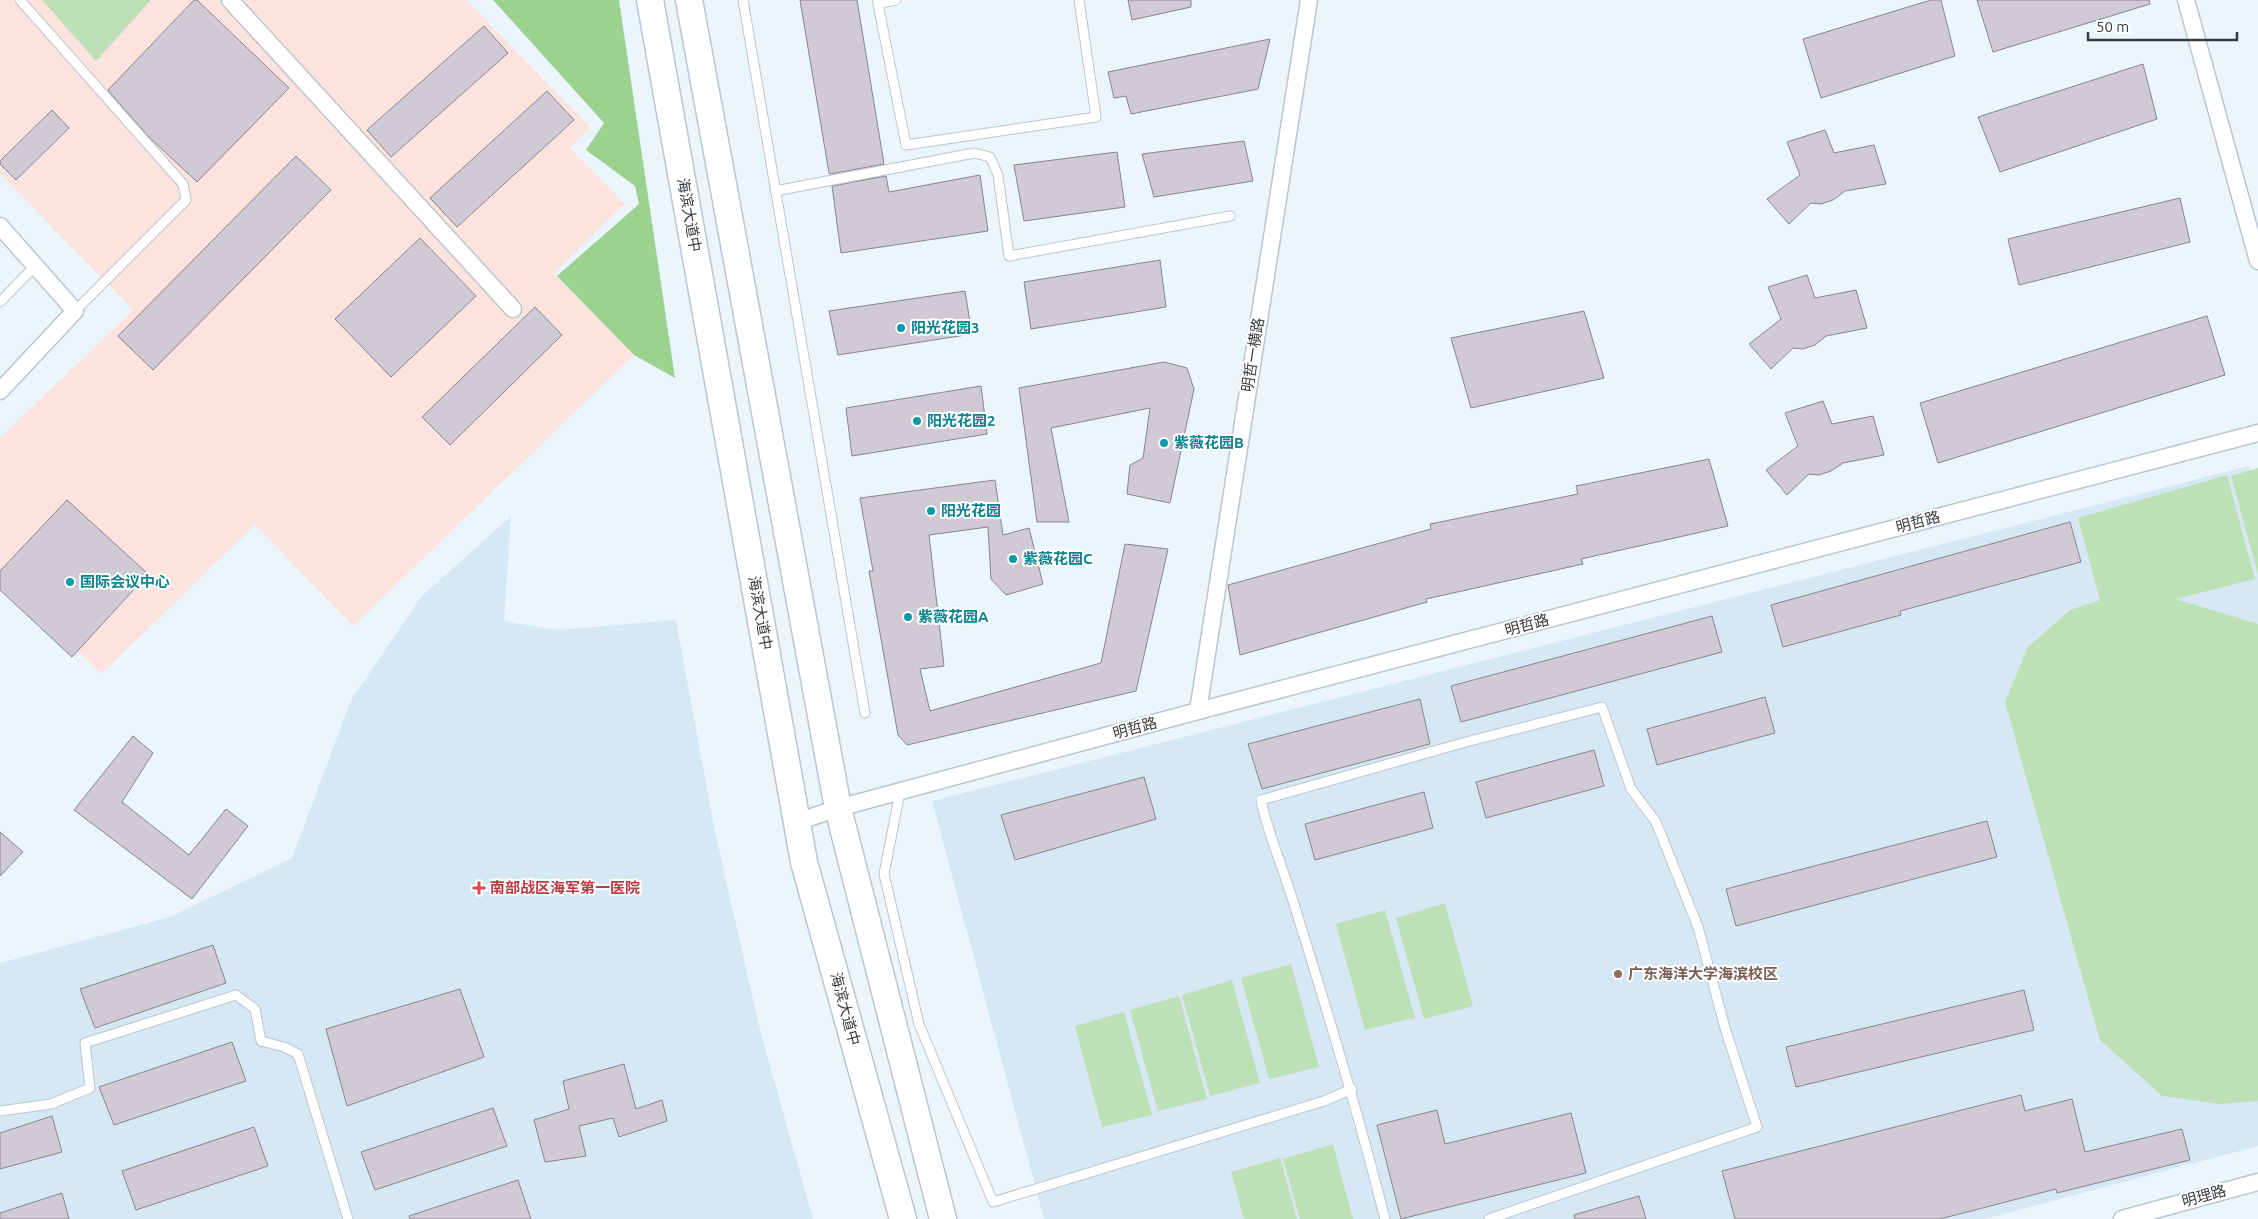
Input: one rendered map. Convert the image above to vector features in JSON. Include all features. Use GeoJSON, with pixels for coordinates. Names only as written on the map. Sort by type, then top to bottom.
{"type":"FeatureCollection","features":[{"type":"Feature","properties":{"kind":"main road","name":"海滨大道中"},"geometry":{"type":"LineString","coordinates":[[650,0],[807,871],[903,1219]]}},
{"type":"Feature","properties":{"kind":"main road"},"geometry":{"type":"LineString","coordinates":[[689,0],[838,808],[943,1219]]}},
{"type":"Feature","properties":{"kind":"street"},"geometry":{"type":"LineString","coordinates":[[230,0],[513,309]]}},
{"type":"Feature","properties":{"kind":"street","name":"明哲一横路"},"geometry":{"type":"LineString","coordinates":[[1198,711],[1309,0]]}},
{"type":"Feature","properties":{"kind":"street"},"geometry":{"type":"LineString","coordinates":[[2186,0],[2258,261]]}},
{"type":"Feature","properties":{"kind":"street"},"geometry":{"type":"LineString","coordinates":[[0,226],[74,312],[0,391]]}},
{"type":"Feature","properties":{"kind":"street","name":"明哲路"},"geometry":{"type":"LineString","coordinates":[[797,822],[838,808],[1198,711],[2258,433]]}},
{"type":"Feature","properties":{"kind":"street","name":"明理路"},"geometry":{"type":"LineString","coordinates":[[2122,1219],[2258,1182]]}},
{"type":"Feature","properties":{"kind":"lane"},"geometry":{"type":"LineString","coordinates":[[20,0],[183,184],[186,200],[74,312]]}},
{"type":"Feature","properties":{"kind":"lane"},"geometry":{"type":"LineString","coordinates":[[742,0],[865,713]]}},
{"type":"Feature","properties":{"kind":"lane"},"geometry":{"type":"LineString","coordinates":[[896,0],[878,2],[906,146],[1096,117],[1079,0]]}},
{"type":"Feature","properties":{"kind":"lane"},"geometry":{"type":"LineString","coordinates":[[776,191],[974,153],[990,157],[998,175],[1009,256],[1230,216]]}},
{"type":"Feature","properties":{"kind":"lane"},"geometry":{"type":"LineString","coordinates":[[0,302],[35,266]]}},
{"type":"Feature","properties":{"kind":"lane"},"geometry":{"type":"LineString","coordinates":[[1385,1219],[1352,1089],[1293,899],[1266,824],[1261,800],[1466,742],[1602,707],[1631,789],[1656,822],[1698,927],[1725,1028],[1758,1126],[1489,1219]]}},
{"type":"Feature","properties":{"kind":"lane"},"geometry":{"type":"LineString","coordinates":[[900,792],[884,874],[919,1024],[992,1202],[1324,1101],[1352,1089]]}},
{"type":"Feature","properties":{"kind":"lane"},"geometry":{"type":"LineString","coordinates":[[0,1111],[51,1104],[90,1088],[85,1043],[236,996],[255,1009],[261,1041],[284,1047],[298,1054],[348,1219]]}},
{"type":"Feature","properties":{"kind":"shaded area"},"geometry":{"type":"Polygon","coordinates":[[[0,0],[466,0],[591,128],[570,148],[625,204],[554,273],[634,355],[353,626],[255,525],[101,674],[0,571],[0,438],[133,310],[0,174],[0,0]]]}},
{"type":"Feature","properties":{"kind":"shaded area","name":"广东海洋大学海滨校区"},"geometry":{"type":"Polygon","coordinates":[[[2249,466],[2258,500],[2258,1146],[1985,1219],[1044,1219],[932,801],[2249,466]]]}},
{"type":"Feature","properties":{"kind":"shaded area","name":"南部战区海军第一医院"},"geometry":{"type":"Polygon","coordinates":[[[511,516],[504,621],[557,630],[676,620],[715,832],[760,1030],[813,1219],[0,1219],[0,963],[170,917],[292,858],[351,700],[422,596],[511,516]]]}},
{"type":"Feature","properties":{"kind":"green space"},"geometry":{"type":"Polygon","coordinates":[[[42,0],[151,0],[96,61],[42,0]]]}},
{"type":"Feature","properties":{"kind":"green space"},"geometry":{"type":"Polygon","coordinates":[[[493,0],[619,0],[675,378],[634,355],[557,276],[639,204],[635,186],[586,150],[604,123],[493,0]]]}},
{"type":"Feature","properties":{"kind":"green space"},"geometry":{"type":"Polygon","coordinates":[[[2258,468],[2258,574],[2231,476],[2258,468]]]}},
{"type":"Feature","properties":{"kind":"green space"},"geometry":{"type":"Polygon","coordinates":[[[2227,475],[2255,579],[2176,599],[2258,624],[2258,1101],[2220,1104],[2162,1096],[2100,1040],[2005,702],[2028,647],[2070,610],[2100,600],[2078,518],[2227,475]]]}},
{"type":"Feature","properties":{"kind":"green space"},"geometry":{"type":"Polygon","coordinates":[[[1445,903],[1473,1006],[1424,1019],[1396,918],[1445,903]]]}},
{"type":"Feature","properties":{"kind":"green space"},"geometry":{"type":"Polygon","coordinates":[[[1385,910],[1415,1018],[1365,1030],[1336,924],[1385,910]]]}},
{"type":"Feature","properties":{"kind":"green space"},"geometry":{"type":"Polygon","coordinates":[[[1291,964],[1319,1067],[1269,1079],[1241,978],[1291,964]]]}},
{"type":"Feature","properties":{"kind":"green space"},"geometry":{"type":"Polygon","coordinates":[[[1232,980],[1260,1083],[1210,1096],[1182,995],[1232,980]]]}},
{"type":"Feature","properties":{"kind":"green space"},"geometry":{"type":"Polygon","coordinates":[[[1179,996],[1207,1099],[1158,1111],[1130,1010],[1179,996]]]}},
{"type":"Feature","properties":{"kind":"green space"},"geometry":{"type":"Polygon","coordinates":[[[1124,1012],[1152,1115],[1102,1127],[1075,1026],[1124,1012]]]}},
{"type":"Feature","properties":{"kind":"green space"},"geometry":{"type":"Polygon","coordinates":[[[1333,1144],[1353,1219],[1300,1219],[1283,1159],[1333,1144]]]}},
{"type":"Feature","properties":{"kind":"green space"},"geometry":{"type":"Polygon","coordinates":[[[1280,1158],[1297,1219],[1244,1219],[1231,1172],[1280,1158]]]}},
{"type":"Feature","properties":{"kind":"building"},"geometry":{"type":"Polygon","coordinates":[[[194,0],[197,0],[289,88],[197,182],[148,136],[108,90],[194,0]]]}},
{"type":"Feature","properties":{"kind":"building"},"geometry":{"type":"Polygon","coordinates":[[[800,0],[857,0],[884,164],[829,173],[800,0]]]}},
{"type":"Feature","properties":{"kind":"building"},"geometry":{"type":"Polygon","coordinates":[[[1128,0],[1191,0],[1191,7],[1132,20],[1128,0]]]}},
{"type":"Feature","properties":{"kind":"building"},"geometry":{"type":"Polygon","coordinates":[[[1931,0],[1941,0],[1955,56],[1821,98],[1803,39],[1931,0]]]}},
{"type":"Feature","properties":{"kind":"building"},"geometry":{"type":"Polygon","coordinates":[[[1977,0],[2149,0],[2150,4],[1993,52],[1977,0]]]}},
{"type":"Feature","properties":{"kind":"building"},"geometry":{"type":"Polygon","coordinates":[[[484,26],[508,53],[391,157],[367,130],[484,26]]]}},
{"type":"Feature","properties":{"kind":"building"},"geometry":{"type":"Polygon","coordinates":[[[1270,39],[1258,89],[1131,114],[1126,96],[1114,98],[1108,72],[1270,39]]]}},
{"type":"Feature","properties":{"kind":"building"},"geometry":{"type":"Polygon","coordinates":[[[2143,64],[2157,119],[2000,172],[1978,117],[2143,64]]]}},
{"type":"Feature","properties":{"kind":"building"},"geometry":{"type":"Polygon","coordinates":[[[547,91],[574,120],[457,227],[430,198],[547,91]]]}},
{"type":"Feature","properties":{"kind":"building"},"geometry":{"type":"Polygon","coordinates":[[[52,110],[69,128],[16,180],[0,164],[0,161],[52,110]]]}},
{"type":"Feature","properties":{"kind":"building"},"geometry":{"type":"Polygon","coordinates":[[[1825,130],[1834,153],[1874,145],[1886,184],[1845,191],[1833,200],[1821,204],[1811,203],[1789,224],[1767,199],[1800,175],[1787,142],[1825,130]]]}},
{"type":"Feature","properties":{"kind":"building"},"geometry":{"type":"Polygon","coordinates":[[[1244,141],[1253,181],[1154,197],[1142,154],[1244,141]]]}},
{"type":"Feature","properties":{"kind":"building"},"geometry":{"type":"Polygon","coordinates":[[[1117,152],[1125,207],[1024,221],[1014,165],[1117,152]]]}},
{"type":"Feature","properties":{"kind":"building"},"geometry":{"type":"Polygon","coordinates":[[[296,156],[331,190],[153,370],[118,336],[296,156]]]}},
{"type":"Feature","properties":{"kind":"building"},"geometry":{"type":"Polygon","coordinates":[[[980,175],[988,231],[841,253],[832,186],[886,176],[889,192],[980,175]]]}},
{"type":"Feature","properties":{"kind":"building"},"geometry":{"type":"Polygon","coordinates":[[[2180,198],[2190,242],[2019,285],[2008,239],[2180,198]]]}},
{"type":"Feature","properties":{"kind":"building"},"geometry":{"type":"Polygon","coordinates":[[[420,238],[476,296],[391,377],[335,319],[420,238]]]}},
{"type":"Feature","properties":{"kind":"building"},"geometry":{"type":"Polygon","coordinates":[[[1160,260],[1166,307],[1031,329],[1024,282],[1160,260]]]}},
{"type":"Feature","properties":{"kind":"building"},"geometry":{"type":"Polygon","coordinates":[[[1807,275],[1815,298],[1856,290],[1867,328],[1826,336],[1815,345],[1803,349],[1793,348],[1771,369],[1749,344],[1781,319],[1768,287],[1807,275]]]}},
{"type":"Feature","properties":{"kind":"building","name":"阳光花园3"},"geometry":{"type":"Polygon","coordinates":[[[965,291],[972,334],[838,355],[829,311],[965,291]]]}},
{"type":"Feature","properties":{"kind":"building"},"geometry":{"type":"Polygon","coordinates":[[[535,307],[562,335],[450,445],[422,417],[535,307]]]}},
{"type":"Feature","properties":{"kind":"building"},"geometry":{"type":"Polygon","coordinates":[[[1584,311],[1604,378],[1471,408],[1451,338],[1584,311]]]}},
{"type":"Feature","properties":{"kind":"building"},"geometry":{"type":"Polygon","coordinates":[[[2207,316],[2225,375],[1938,463],[1920,403],[2207,316]]]}},
{"type":"Feature","properties":{"kind":"building","name":"紫薇花园B"},"geometry":{"type":"Polygon","coordinates":[[[1164,362],[1187,368],[1194,389],[1170,503],[1127,494],[1130,465],[1143,458],[1150,408],[1051,428],[1069,522],[1037,522],[1019,388],[1164,362]]]}},
{"type":"Feature","properties":{"kind":"building","name":"阳光花园2"},"geometry":{"type":"Polygon","coordinates":[[[981,386],[987,434],[852,456],[846,408],[981,386]]]}},
{"type":"Feature","properties":{"kind":"building"},"geometry":{"type":"Polygon","coordinates":[[[1823,401],[1832,424],[1873,416],[1884,455],[1843,463],[1831,471],[1819,475],[1809,474],[1787,495],[1766,470],[1798,446],[1785,413],[1823,401]]]}},
{"type":"Feature","properties":{"kind":"building"},"geometry":{"type":"Polygon","coordinates":[[[1709,459],[1728,526],[1581,559],[1583,564],[1426,599],[1427,602],[1240,655],[1228,585],[1431,529],[1430,524],[1578,494],[1576,486],[1709,459]]]}},
{"type":"Feature","properties":{"kind":"building","name":"紫薇花园A"},"geometry":{"type":"Polygon","coordinates":[[[995,480],[1003,535],[1029,528],[1043,584],[1006,595],[991,579],[988,527],[929,535],[944,666],[920,669],[930,711],[1101,663],[1125,544],[1168,549],[1136,691],[907,745],[898,735],[869,571],[873,571],[860,498],[995,480]]]}},
{"type":"Feature","properties":{"kind":"building","name":"国际会议中心"},"geometry":{"type":"Polygon","coordinates":[[[67,500],[148,574],[72,657],[0,590],[0,571],[67,500]]]}},
{"type":"Feature","properties":{"kind":"building"},"geometry":{"type":"Polygon","coordinates":[[[2070,522],[2081,562],[1900,611],[1901,615],[1783,647],[1771,605],[2070,522]]]}},
{"type":"Feature","properties":{"kind":"building"},"geometry":{"type":"Polygon","coordinates":[[[1712,616],[1722,652],[1461,722],[1451,686],[1712,616]]]}},
{"type":"Feature","properties":{"kind":"building"},"geometry":{"type":"Polygon","coordinates":[[[1765,697],[1775,733],[1657,765],[1647,729],[1765,697]]]}},
{"type":"Feature","properties":{"kind":"building"},"geometry":{"type":"Polygon","coordinates":[[[1420,699],[1430,744],[1262,789],[1248,744],[1420,699]]]}},
{"type":"Feature","properties":{"kind":"building"},"geometry":{"type":"Polygon","coordinates":[[[133,736],[153,753],[122,802],[189,855],[226,809],[248,826],[192,899],[74,810],[133,736]]]}},
{"type":"Feature","properties":{"kind":"building"},"geometry":{"type":"Polygon","coordinates":[[[1594,750],[1604,786],[1486,818],[1476,782],[1594,750]]]}},
{"type":"Feature","properties":{"kind":"building"},"geometry":{"type":"Polygon","coordinates":[[[1144,777],[1156,819],[1015,860],[1001,815],[1144,777]]]}},
{"type":"Feature","properties":{"kind":"building"},"geometry":{"type":"Polygon","coordinates":[[[1424,792],[1433,828],[1315,860],[1305,824],[1424,792]]]}},
{"type":"Feature","properties":{"kind":"building"},"geometry":{"type":"Polygon","coordinates":[[[1987,821],[1997,857],[1736,926],[1726,889],[1987,821]]]}},
{"type":"Feature","properties":{"kind":"building"},"geometry":{"type":"Polygon","coordinates":[[[0,832],[23,852],[0,876],[0,832]]]}},
{"type":"Feature","properties":{"kind":"building"},"geometry":{"type":"Polygon","coordinates":[[[213,945],[226,983],[95,1028],[80,989],[213,945]]]}},
{"type":"Feature","properties":{"kind":"building"},"geometry":{"type":"Polygon","coordinates":[[[460,989],[484,1057],[347,1106],[326,1029],[460,989]]]}},
{"type":"Feature","properties":{"kind":"building"},"geometry":{"type":"Polygon","coordinates":[[[2024,990],[2034,1030],[1796,1087],[1786,1047],[2024,990]]]}},
{"type":"Feature","properties":{"kind":"building"},"geometry":{"type":"Polygon","coordinates":[[[232,1042],[246,1081],[114,1125],[99,1087],[232,1042]]]}},
{"type":"Feature","properties":{"kind":"building"},"geometry":{"type":"Polygon","coordinates":[[[624,1064],[636,1109],[662,1100],[667,1121],[619,1137],[613,1118],[579,1126],[586,1156],[545,1162],[534,1120],[569,1109],[563,1081],[624,1064]]]}},
{"type":"Feature","properties":{"kind":"building"},"geometry":{"type":"Polygon","coordinates":[[[2021,1095],[2025,1111],[2072,1099],[2085,1152],[2182,1129],[2190,1160],[2057,1193],[2056,1189],[1940,1219],[1735,1219],[1722,1171],[2021,1095]]]}},
{"type":"Feature","properties":{"kind":"building"},"geometry":{"type":"Polygon","coordinates":[[[493,1108],[507,1146],[375,1190],[361,1152],[493,1108]]]}},
{"type":"Feature","properties":{"kind":"building"},"geometry":{"type":"Polygon","coordinates":[[[1437,1110],[1445,1144],[1571,1113],[1586,1173],[1401,1219],[1377,1125],[1437,1110]]]}},
{"type":"Feature","properties":{"kind":"building"},"geometry":{"type":"Polygon","coordinates":[[[52,1116],[62,1152],[0,1169],[0,1133],[52,1116]]]}},
{"type":"Feature","properties":{"kind":"building"},"geometry":{"type":"Polygon","coordinates":[[[254,1127],[268,1166],[136,1210],[122,1171],[254,1127]]]}},
{"type":"Feature","properties":{"kind":"building"},"geometry":{"type":"Polygon","coordinates":[[[518,1180],[531,1219],[410,1219],[409,1216],[518,1180]]]}},
{"type":"Feature","properties":{"kind":"building"},"geometry":{"type":"Polygon","coordinates":[[[62,1193],[69,1219],[0,1219],[0,1213],[62,1193]]]}},
{"type":"Feature","properties":{"kind":"building"},"geometry":{"type":"Polygon","coordinates":[[[1639,1196],[1646,1219],[1575,1219],[1574,1215],[1639,1196]]]}},
{"type":"Feature","properties":{"kind":"place","name":"阳光花园3"},"geometry":{"type":"Point","coordinates":[901,328]}},
{"type":"Feature","properties":{"kind":"place","name":"阳光花园2"},"geometry":{"type":"Point","coordinates":[917,421]}},
{"type":"Feature","properties":{"kind":"place","name":"紫薇花园B"},"geometry":{"type":"Point","coordinates":[1164,443]}},
{"type":"Feature","properties":{"kind":"place","name":"阳光花园"},"geometry":{"type":"Point","coordinates":[931,511]}},
{"type":"Feature","properties":{"kind":"place","name":"紫薇花园C"},"geometry":{"type":"Point","coordinates":[1013,559]}},
{"type":"Feature","properties":{"kind":"place","name":"国际会议中心"},"geometry":{"type":"Point","coordinates":[70,582]}},
{"type":"Feature","properties":{"kind":"place","name":"紫薇花园A"},"geometry":{"type":"Point","coordinates":[908,617]}},
{"type":"Feature","properties":{"kind":"place","name":"南部战区海军第一医院"},"geometry":{"type":"Point","coordinates":[479,888]}},
{"type":"Feature","properties":{"kind":"place","name":"广东海洋大学海滨校区"},"geometry":{"type":"Point","coordinates":[1618,974]}}]}
